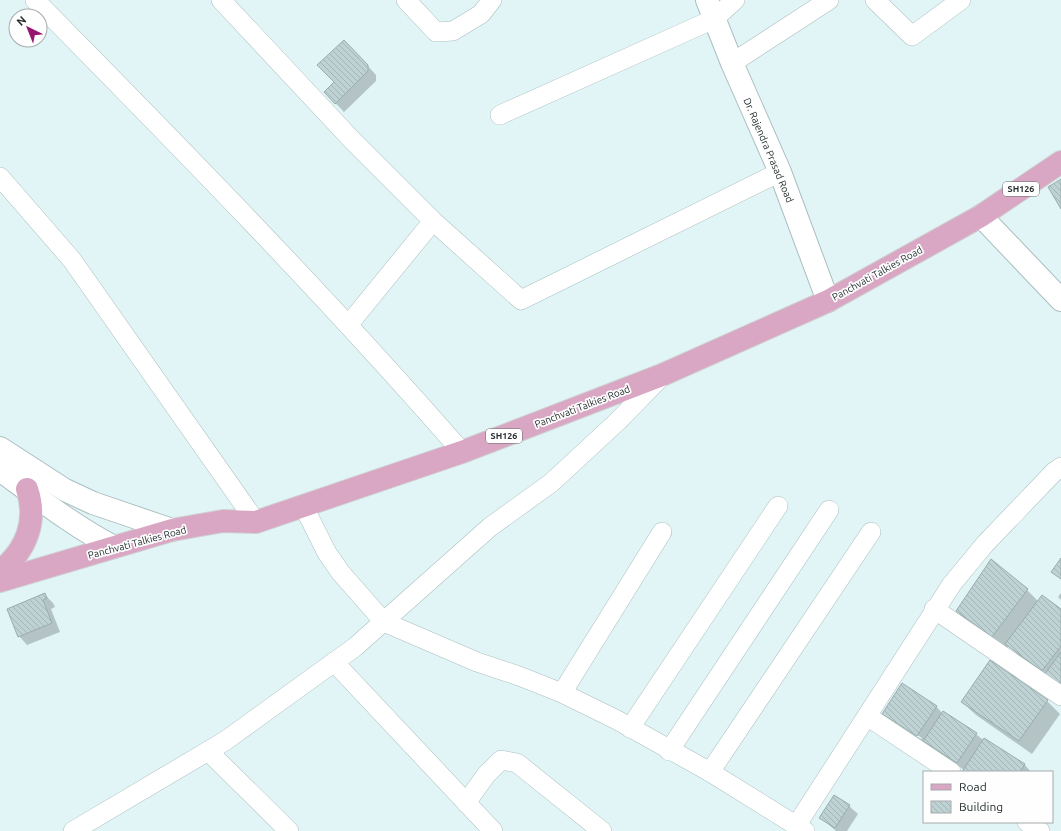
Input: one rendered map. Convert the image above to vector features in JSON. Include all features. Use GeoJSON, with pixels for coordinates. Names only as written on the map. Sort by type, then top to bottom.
{"type":"FeatureCollection","features":[{"type":"Feature","properties":{"kind":"main road","name":"Dr. Rajendra Prasad Road"},"geometry":{"type":"LineString","coordinates":[[710,10],[780,172],[828,301]]}},
{"type":"Feature","properties":{"kind":"main road","name":"SH126"},"geometry":{"type":"LineString","coordinates":[[981,216],[1061,162]]}},
{"type":"Feature","properties":{"kind":"main road"},"geometry":{"type":"LineString","coordinates":[[981,216],[1061,300]]}},
{"type":"Feature","properties":{"kind":"main road","name":"Panchvati Talkies Road"},"geometry":{"type":"LineString","coordinates":[[0,581],[172,530],[224,521],[256,522],[462,452],[662,375],[828,301],[981,216]]}},
{"type":"Feature","properties":{"kind":"main road"},"geometry":{"type":"LineString","coordinates":[[0,448],[19,462],[72,493],[93,503],[172,530]]}},
{"type":"Feature","properties":{"kind":"main road"},"geometry":{"type":"LineString","coordinates":[[0,470],[66,519],[114,547]]}},
{"type":"Feature","properties":{"kind":"main road"},"geometry":{"type":"LineString","coordinates":[[0,571],[17,555],[29,534],[32,517],[27,489]]}},
{"type":"Feature","properties":{"kind":"street"},"geometry":{"type":"LineString","coordinates":[[35,0],[215,183],[348,324],[462,452]]}},
{"type":"Feature","properties":{"kind":"street"},"geometry":{"type":"LineString","coordinates":[[220,0],[352,140],[433,221],[521,300],[780,172]]}},
{"type":"Feature","properties":{"kind":"street"},"geometry":{"type":"LineString","coordinates":[[406,0],[436,32],[453,31],[481,14],[492,0]]}},
{"type":"Feature","properties":{"kind":"street"},"geometry":{"type":"LineString","coordinates":[[500,115],[710,10],[735,0]]}},
{"type":"Feature","properties":{"kind":"street"},"geometry":{"type":"LineString","coordinates":[[732,63],[829,0]]}},
{"type":"Feature","properties":{"kind":"street"},"geometry":{"type":"LineString","coordinates":[[875,0],[912,36],[961,0]]}},
{"type":"Feature","properties":{"kind":"street"},"geometry":{"type":"LineString","coordinates":[[0,176],[72,260],[256,522]]}},
{"type":"Feature","properties":{"kind":"street"},"geometry":{"type":"LineString","coordinates":[[348,324],[433,221]]}},
{"type":"Feature","properties":{"kind":"street"},"geometry":{"type":"LineString","coordinates":[[74,831],[225,741],[355,647],[490,527],[551,483],[618,421],[662,375]]}},
{"type":"Feature","properties":{"kind":"street"},"geometry":{"type":"LineString","coordinates":[[304,505],[327,552],[341,573],[384,622],[477,662],[519,676],[562,693],[710,772],[800,828],[867,716],[934,609],[985,544],[1059,472]]}},
{"type":"Feature","properties":{"kind":"street"},"geometry":{"type":"LineString","coordinates":[[630,728],[778,506]]}},
{"type":"Feature","properties":{"kind":"street"},"geometry":{"type":"LineString","coordinates":[[669,751],[829,510]]}},
{"type":"Feature","properties":{"kind":"street"},"geometry":{"type":"LineString","coordinates":[[562,693],[662,532]]}},
{"type":"Feature","properties":{"kind":"street"},"geometry":{"type":"LineString","coordinates":[[710,772],[871,532]]}},
{"type":"Feature","properties":{"kind":"street"},"geometry":{"type":"LineString","coordinates":[[934,609],[1061,696]]}},
{"type":"Feature","properties":{"kind":"street"},"geometry":{"type":"LineString","coordinates":[[334,662],[493,831]]}},
{"type":"Feature","properties":{"kind":"street"},"geometry":{"type":"LineString","coordinates":[[867,716],[950,771]]}},
{"type":"Feature","properties":{"kind":"street"},"geometry":{"type":"LineString","coordinates":[[208,751],[289,831]]}},
{"type":"Feature","properties":{"kind":"street"},"geometry":{"type":"LineString","coordinates":[[466,803],[486,775],[501,760],[517,764],[602,831]]}},
{"type":"Feature","properties":{"kind":"street"},"geometry":{"type":"LineString","coordinates":[[1028,823],[1040,831]]}},
{"type":"Feature","properties":{"kind":"building"},"geometry":{"type":"Polygon","coordinates":[[[344,40],[368,65],[368,71],[335,104],[324,92],[334,82],[317,65],[344,40]]]}},
{"type":"Feature","properties":{"kind":"building"},"geometry":{"type":"Polygon","coordinates":[[[1061,179],[1061,209],[1048,187],[1061,179]]]}},
{"type":"Feature","properties":{"kind":"building"},"geometry":{"type":"Polygon","coordinates":[[[1061,558],[1061,579],[1051,572],[1061,558]]]}},
{"type":"Feature","properties":{"kind":"building"},"geometry":{"type":"Polygon","coordinates":[[[991,559],[1028,589],[992,637],[956,611],[991,559]]]}},
{"type":"Feature","properties":{"kind":"building"},"geometry":{"type":"Polygon","coordinates":[[[45,593],[47,598],[43,600],[52,623],[18,637],[7,609],[45,593]]]}},
{"type":"Feature","properties":{"kind":"building"},"geometry":{"type":"Polygon","coordinates":[[[1042,595],[1061,609],[1061,646],[1042,671],[1005,644],[1042,595]]]}},
{"type":"Feature","properties":{"kind":"building"},"geometry":{"type":"Polygon","coordinates":[[[1061,652],[1061,687],[1044,675],[1061,652]]]}},
{"type":"Feature","properties":{"kind":"building"},"geometry":{"type":"Polygon","coordinates":[[[990,660],[1048,700],[1019,741],[961,702],[990,660]]]}},
{"type":"Feature","properties":{"kind":"building"},"geometry":{"type":"Polygon","coordinates":[[[902,683],[937,706],[917,736],[882,714],[902,683]]]}},
{"type":"Feature","properties":{"kind":"building"},"geometry":{"type":"Polygon","coordinates":[[[943,711],[977,733],[957,763],[923,741],[943,711]]]}},
{"type":"Feature","properties":{"kind":"building"},"geometry":{"type":"Polygon","coordinates":[[[984,738],[1025,764],[1021,771],[963,771],[984,738]]]}},
{"type":"Feature","properties":{"kind":"building"},"geometry":{"type":"Polygon","coordinates":[[[834,795],[850,805],[835,828],[819,818],[834,795]]]}}]}
